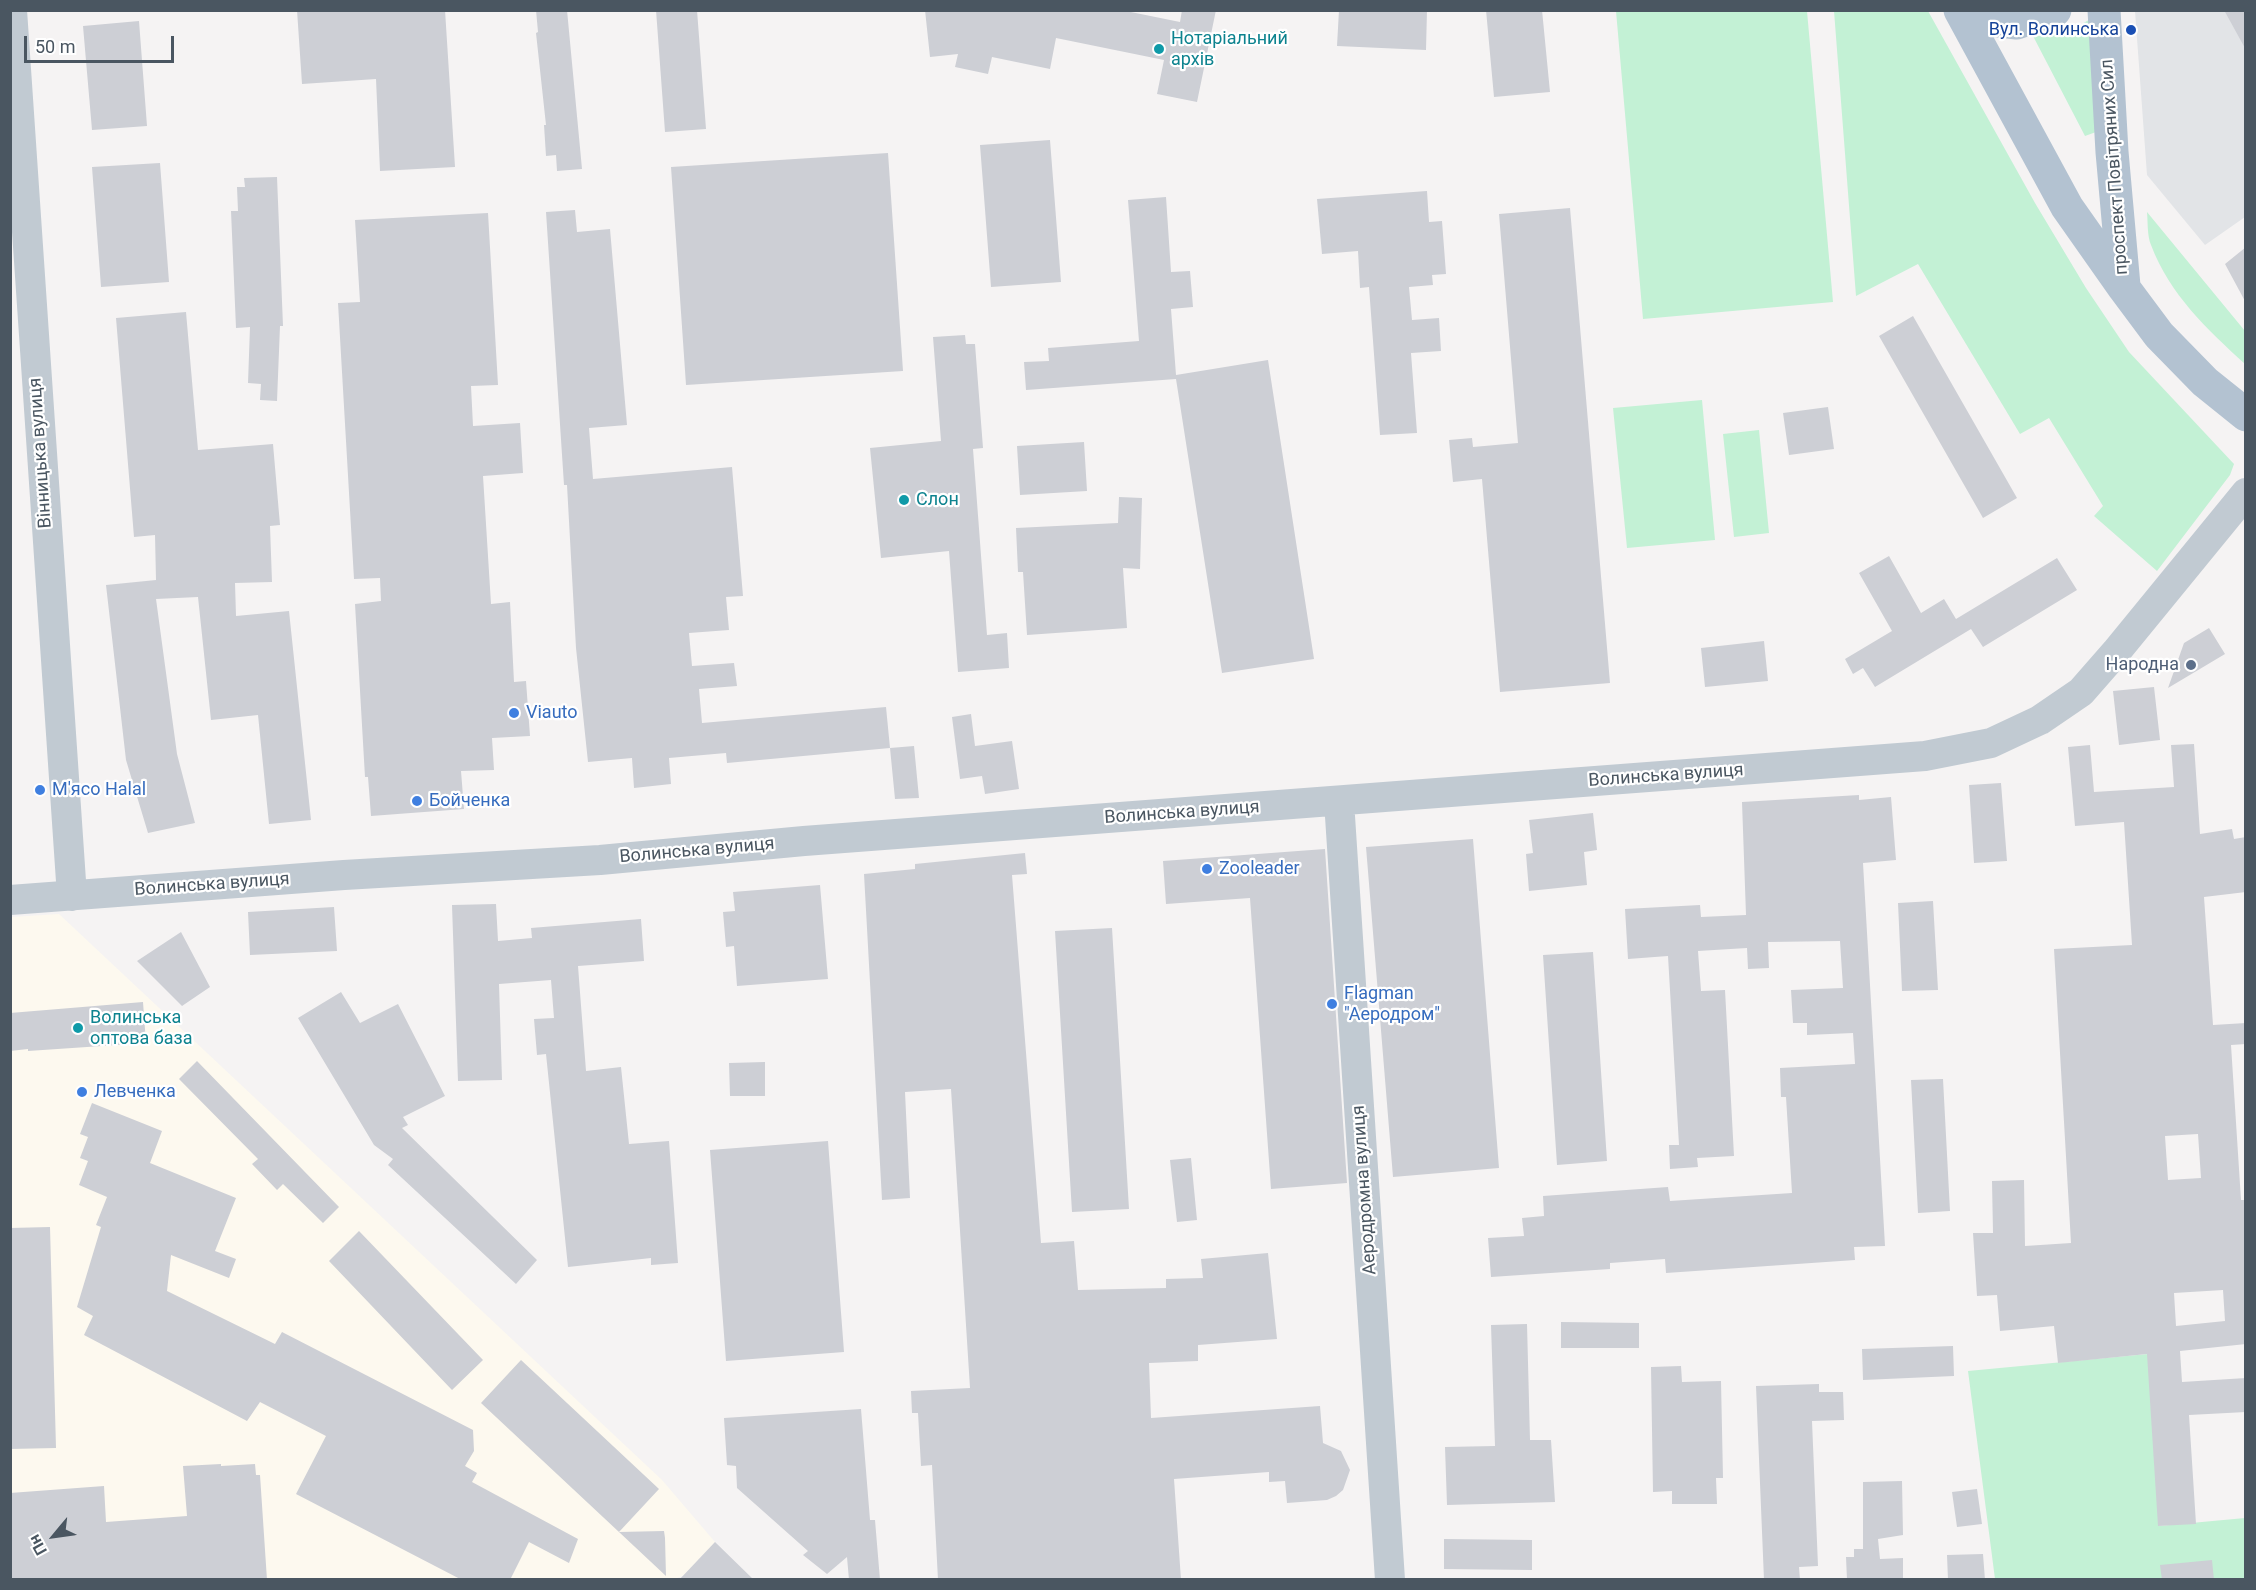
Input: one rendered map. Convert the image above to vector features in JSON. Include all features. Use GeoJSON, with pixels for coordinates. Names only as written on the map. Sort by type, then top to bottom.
{"type":"FeatureCollection","features":[{"type":"Feature","properties":{"kind":"main road","name":"проспект Повітряних Сил"},"geometry":{"type":"LineString","coordinates":[[1960,10],[2067,207],[2124,288],[2159,335],[2205,382],[2246,415]]}},
{"type":"Feature","properties":{"kind":"main road"},"geometry":{"type":"LineString","coordinates":[[1970,10],[1991,20],[2017,23],[2055,10]]}},
{"type":"Feature","properties":{"kind":"main road","name":"проспект Повітряних Сил"},"geometry":{"type":"LineString","coordinates":[[2104,10],[2114,184],[2124,288]]}},
{"type":"Feature","properties":{"kind":"street","name":"Вінницька вулиця"},"geometry":{"type":"LineString","coordinates":[[12,10],[72,896]]}},
{"type":"Feature","properties":{"kind":"street","name":"Волинська вулиця"},"geometry":{"type":"LineString","coordinates":[[10,900],[344,875],[600,860],[804,841],[1925,756],[1990,743],[2040,720],[2081,692],[2246,493]]}},
{"type":"Feature","properties":{"kind":"street","name":"Аеродромна вулиця"},"geometry":{"type":"LineString","coordinates":[[1339,801],[1390,1580]]}},
{"type":"Feature","properties":{"kind":"shaded area"},"geometry":{"type":"Polygon","coordinates":[[[2135,11],[2245,11],[2245,217],[2205,245],[2147,175],[2135,11]]]}},
{"type":"Feature","properties":{"kind":"shaded area","name":"Волинська оптова база"},"geometry":{"type":"Polygon","coordinates":[[[59,914],[662,1480],[715,1542],[684,1575],[675,1579],[11,1580],[11,917],[59,914]]]}},
{"type":"Feature","properties":{"kind":"green space"},"geometry":{"type":"Polygon","coordinates":[[[1616,11],[1807,11],[1833,302],[1643,319],[1616,11]]]}},
{"type":"Feature","properties":{"kind":"green space"},"geometry":{"type":"Polygon","coordinates":[[[1834,11],[1928,11],[2035,203],[2086,288],[2129,352],[2234,464],[2230,475],[2157,571],[2094,516],[2103,506],[2049,418],[2020,434],[1918,264],[1856,296],[1834,11]]]}},
{"type":"Feature","properties":{"kind":"green space"},"geometry":{"type":"Polygon","coordinates":[[[2094,17],[2096,132],[2085,136],[2033,36],[2065,32],[2094,17]]]}},
{"type":"Feature","properties":{"kind":"green space"},"geometry":{"type":"Polygon","coordinates":[[[2147,212],[2245,331],[2245,364],[2191,310],[2168,280],[2150,241],[2147,212]]]}},
{"type":"Feature","properties":{"kind":"green space"},"geometry":{"type":"Polygon","coordinates":[[[1702,400],[1715,540],[1627,548],[1613,408],[1702,400]]]}},
{"type":"Feature","properties":{"kind":"green space"},"geometry":{"type":"Polygon","coordinates":[[[1759,430],[1769,533],[1734,537],[1723,434],[1759,430]]]}},
{"type":"Feature","properties":{"kind":"green space"},"geometry":{"type":"Polygon","coordinates":[[[2148,1354],[2159,1526],[2245,1518],[2245,1579],[1995,1579],[1968,1371],[2148,1354]]]}},
{"type":"Feature","properties":{"kind":"building"},"geometry":{"type":"Polygon","coordinates":[[[297,10],[445,10],[455,167],[380,171],[376,79],[302,84],[297,10]]]}},
{"type":"Feature","properties":{"kind":"building"},"geometry":{"type":"Polygon","coordinates":[[[536,10],[567,10],[582,169],[557,171],[556,155],[546,156],[544,125],[546,125],[536,33],[538,32],[536,10]]]}},
{"type":"Feature","properties":{"kind":"building"},"geometry":{"type":"Polygon","coordinates":[[[656,10],[697,10],[706,129],[665,132],[656,10]]]}},
{"type":"Feature","properties":{"kind":"building","name":"Нотаріальний архів"},"geometry":{"type":"Polygon","coordinates":[[[925,10],[1121,10],[1180,22],[1182,10],[1216,10],[1197,102],[1157,94],[1164,60],[1056,38],[1050,69],[992,57],[988,74],[955,67],[958,54],[930,57],[925,10]]]}},
{"type":"Feature","properties":{"kind":"building"},"geometry":{"type":"Polygon","coordinates":[[[1339,10],[1427,10],[1426,50],[1337,46],[1339,10]]]}},
{"type":"Feature","properties":{"kind":"building"},"geometry":{"type":"Polygon","coordinates":[[[1486,10],[1542,10],[1550,92],[1494,97],[1486,10]]]}},
{"type":"Feature","properties":{"kind":"building"},"geometry":{"type":"Polygon","coordinates":[[[2224,10],[2246,10],[2246,50],[2224,10]]]}},
{"type":"Feature","properties":{"kind":"building"},"geometry":{"type":"Polygon","coordinates":[[[139,21],[147,126],[92,130],[83,26],[139,21]]]}},
{"type":"Feature","properties":{"kind":"building"},"geometry":{"type":"Polygon","coordinates":[[[1050,140],[1061,282],[991,287],[980,145],[1050,140]]]}},
{"type":"Feature","properties":{"kind":"building"},"geometry":{"type":"Polygon","coordinates":[[[888,153],[903,371],[686,385],[671,167],[888,153]]]}},
{"type":"Feature","properties":{"kind":"building"},"geometry":{"type":"Polygon","coordinates":[[[160,163],[169,282],[101,287],[92,167],[160,163]]]}},
{"type":"Feature","properties":{"kind":"building"},"geometry":{"type":"Polygon","coordinates":[[[277,177],[283,326],[280,326],[277,401],[260,400],[261,384],[248,383],[250,327],[236,328],[231,211],[238,211],[237,187],[245,187],[244,178],[277,177]]]}},
{"type":"Feature","properties":{"kind":"building"},"geometry":{"type":"Polygon","coordinates":[[[1427,191],[1429,222],[1442,221],[1446,274],[1432,275],[1433,285],[1409,287],[1412,320],[1439,318],[1441,351],[1411,353],[1417,433],[1380,435],[1369,287],[1360,288],[1358,251],[1322,254],[1317,199],[1427,191]]]}},
{"type":"Feature","properties":{"kind":"building"},"geometry":{"type":"Polygon","coordinates":[[[1166,197],[1171,272],[1190,271],[1193,307],[1171,309],[1176,375],[1268,360],[1314,659],[1222,673],[1176,379],[1026,390],[1024,362],[1049,361],[1048,348],[1139,341],[1128,200],[1166,197]]]}},
{"type":"Feature","properties":{"kind":"building"},"geometry":{"type":"Polygon","coordinates":[[[1570,208],[1610,683],[1500,692],[1482,479],[1453,482],[1449,440],[1472,438],[1473,447],[1518,443],[1499,214],[1570,208]]]}},
{"type":"Feature","properties":{"kind":"building"},"geometry":{"type":"Polygon","coordinates":[[[575,210],[577,232],[610,229],[627,425],[589,428],[593,479],[732,467],[743,596],[726,597],[729,630],[689,633],[692,666],[734,663],[737,686],[699,689],[702,723],[886,707],[890,748],[727,763],[726,753],[669,758],[671,784],[634,788],[632,758],[588,762],[576,648],[567,485],[564,485],[546,212],[575,210]]]}},
{"type":"Feature","properties":{"kind":"building"},"geometry":{"type":"Polygon","coordinates":[[[488,213],[498,385],[471,386],[473,426],[520,423],[523,473],[483,476],[491,604],[510,602],[514,682],[526,681],[530,736],[492,738],[494,770],[461,771],[464,809],[371,816],[368,777],[365,777],[355,604],[381,601],[380,578],[354,579],[338,303],[360,302],[355,220],[488,213]]]}},
{"type":"Feature","properties":{"kind":"building"},"geometry":{"type":"Polygon","coordinates":[[[2246,247],[2246,303],[2225,264],[2246,247]]]}},
{"type":"Feature","properties":{"kind":"building"},"geometry":{"type":"Polygon","coordinates":[[[186,312],[198,450],[273,444],[280,525],[270,526],[272,582],[235,583],[236,616],[289,611],[311,820],[269,824],[258,715],[211,720],[198,597],[156,599],[177,754],[195,823],[148,833],[126,760],[106,585],[156,580],[155,535],[134,537],[116,318],[186,312]]]}},
{"type":"Feature","properties":{"kind":"building"},"geometry":{"type":"Polygon","coordinates":[[[1913,316],[2017,498],[1983,518],[1879,336],[1913,316]]]}},
{"type":"Feature","properties":{"kind":"building"},"geometry":{"type":"Polygon","coordinates":[[[965,335],[966,344],[975,344],[983,448],[973,449],[987,635],[1007,633],[1009,668],[958,672],[949,551],[881,558],[870,448],[941,441],[933,337],[965,335]]]}},
{"type":"Feature","properties":{"kind":"building"},"geometry":{"type":"Polygon","coordinates":[[[1828,407],[1834,449],[1789,455],[1783,413],[1828,407]]]}},
{"type":"Feature","properties":{"kind":"building"},"geometry":{"type":"Polygon","coordinates":[[[1084,442],[1087,491],[1020,495],[1017,446],[1084,442]]]}},
{"type":"Feature","properties":{"kind":"building"},"geometry":{"type":"Polygon","coordinates":[[[1119,497],[1142,498],[1140,569],[1123,568],[1127,628],[1027,635],[1023,572],[1018,572],[1016,528],[1118,523],[1119,497]]]}},
{"type":"Feature","properties":{"kind":"building"},"geometry":{"type":"Polygon","coordinates":[[[1889,556],[1921,613],[1944,599],[1956,619],[2057,558],[2077,590],[1983,647],[1971,629],[1875,687],[1863,668],[1853,674],[1845,659],[1892,631],[1859,573],[1889,556]]]}},
{"type":"Feature","properties":{"kind":"building","name":"Народна"},"geometry":{"type":"Polygon","coordinates":[[[2209,628],[2225,654],[2168,688],[2184,643],[2209,628]]]}},
{"type":"Feature","properties":{"kind":"building"},"geometry":{"type":"Polygon","coordinates":[[[1764,641],[1768,681],[1705,687],[1701,648],[1764,641]]]}},
{"type":"Feature","properties":{"kind":"building"},"geometry":{"type":"Polygon","coordinates":[[[2154,687],[2160,740],[2119,745],[2113,691],[2154,687]]]}},
{"type":"Feature","properties":{"kind":"building"},"geometry":{"type":"Polygon","coordinates":[[[971,714],[975,746],[1012,741],[1019,789],[985,794],[982,776],[960,779],[952,717],[971,714]]]}},
{"type":"Feature","properties":{"kind":"building"},"geometry":{"type":"Polygon","coordinates":[[[2194,744],[2200,834],[2232,829],[2234,839],[2246,837],[2246,892],[2204,897],[2213,1025],[2246,1023],[2246,1044],[2231,1045],[2241,1200],[2246,1200],[2246,1344],[2180,1351],[2182,1382],[2246,1378],[2246,1412],[2189,1415],[2196,1524],[2158,1526],[2147,1354],[2058,1363],[2054,1326],[2000,1331],[1997,1295],[1977,1296],[1973,1233],[1993,1233],[1992,1181],[2024,1180],[2025,1246],[2071,1243],[2054,949],[2132,945],[2124,822],[2075,826],[2068,747],[2090,745],[2094,792],[2174,787],[2171,745],[2194,744]],[[2198,1134],[2165,1136],[2168,1180],[2201,1178],[2198,1134]],[[2223,1290],[2174,1293],[2176,1326],[2225,1321],[2223,1290]]]}},
{"type":"Feature","properties":{"kind":"building"},"geometry":{"type":"Polygon","coordinates":[[[914,746],[919,798],[895,799],[890,748],[914,746]]]}},
{"type":"Feature","properties":{"kind":"building"},"geometry":{"type":"Polygon","coordinates":[[[2001,783],[2007,861],[1974,863],[1969,785],[2001,783]]]}},
{"type":"Feature","properties":{"kind":"building"},"geometry":{"type":"Polygon","coordinates":[[[1859,795],[1859,800],[1891,797],[1896,860],[1863,863],[1885,1246],[1854,1247],[1855,1260],[1666,1273],[1665,1259],[1610,1263],[1610,1269],[1491,1277],[1488,1238],[1524,1236],[1522,1218],[1544,1216],[1543,1196],[1668,1187],[1670,1201],[1792,1193],[1786,1097],[1781,1097],[1780,1068],[1855,1064],[1853,1033],[1807,1035],[1807,1023],[1793,1023],[1791,990],[1843,988],[1840,941],[1768,942],[1769,968],[1748,969],[1747,948],[1698,951],[1701,991],[1725,990],[1734,1156],[1697,1158],[1698,1167],[1670,1169],[1669,1145],[1679,1145],[1668,956],[1628,959],[1625,909],[1700,905],[1701,917],[1746,915],[1742,802],[1859,795]]]}},
{"type":"Feature","properties":{"kind":"building"},"geometry":{"type":"Polygon","coordinates":[[[1593,813],[1597,850],[1584,852],[1587,885],[1529,891],[1526,854],[1533,853],[1529,820],[1593,813]]]}},
{"type":"Feature","properties":{"kind":"building"},"geometry":{"type":"Polygon","coordinates":[[[1473,839],[1499,1168],[1393,1177],[1366,847],[1473,839]]]}},
{"type":"Feature","properties":{"kind":"building"},"geometry":{"type":"Polygon","coordinates":[[[1325,849],[1347,1183],[1271,1189],[1250,898],[1166,904],[1163,861],[1325,849]]]}},
{"type":"Feature","properties":{"kind":"building"},"geometry":{"type":"Polygon","coordinates":[[[1025,853],[1027,874],[1012,875],[1041,1243],[1074,1241],[1078,1290],[1166,1288],[1166,1279],[1203,1278],[1201,1259],[1268,1253],[1277,1339],[1198,1345],[1198,1361],[1149,1363],[1151,1418],[1320,1406],[1323,1443],[1341,1451],[1350,1470],[1343,1490],[1336,1496],[1327,1500],[1287,1503],[1285,1481],[1269,1482],[1269,1472],[1174,1479],[1181,1580],[938,1580],[932,1465],[921,1466],[918,1413],[912,1413],[911,1391],[970,1388],[951,1089],[905,1092],[910,1198],[882,1200],[864,874],[915,869],[915,864],[1025,853]]]}},
{"type":"Feature","properties":{"kind":"building"},"geometry":{"type":"Polygon","coordinates":[[[820,885],[828,979],[737,986],[734,946],[726,947],[723,912],[735,911],[733,892],[820,885]]]}},
{"type":"Feature","properties":{"kind":"building"},"geometry":{"type":"Polygon","coordinates":[[[1933,901],[1938,990],[1902,991],[1898,903],[1933,901]]]}},
{"type":"Feature","properties":{"kind":"building"},"geometry":{"type":"Polygon","coordinates":[[[496,904],[498,941],[532,938],[531,928],[641,919],[644,961],[578,966],[586,1071],[621,1067],[629,1144],[669,1141],[678,1263],[651,1265],[651,1258],[568,1267],[546,1054],[537,1055],[534,1019],[554,1018],[551,980],[499,984],[502,1080],[458,1081],[452,905],[496,904]]]}},
{"type":"Feature","properties":{"kind":"building"},"geometry":{"type":"Polygon","coordinates":[[[334,907],[337,951],[250,955],[248,912],[334,907]]]}},
{"type":"Feature","properties":{"kind":"building"},"geometry":{"type":"Polygon","coordinates":[[[1112,928],[1129,1209],[1072,1212],[1055,931],[1112,928]]]}},
{"type":"Feature","properties":{"kind":"building"},"geometry":{"type":"Polygon","coordinates":[[[181,932],[210,987],[182,1006],[137,961],[181,932]]]}},
{"type":"Feature","properties":{"kind":"building"},"geometry":{"type":"Polygon","coordinates":[[[1593,952],[1607,1161],[1557,1165],[1543,955],[1593,952]]]}},
{"type":"Feature","properties":{"kind":"building"},"geometry":{"type":"Polygon","coordinates":[[[341,992],[360,1023],[398,1004],[445,1096],[403,1117],[408,1125],[402,1128],[537,1260],[516,1284],[388,1165],[393,1159],[374,1145],[298,1018],[341,992]]]}},
{"type":"Feature","properties":{"kind":"building","name":"Волинська оптова база"},"geometry":{"type":"Polygon","coordinates":[[[143,1002],[146,1043],[10,1051],[10,1013],[143,1002]]]}},
{"type":"Feature","properties":{"kind":"building"},"geometry":{"type":"Polygon","coordinates":[[[197,1061],[339,1207],[323,1223],[283,1184],[277,1190],[252,1164],[258,1159],[179,1079],[197,1061]]]}},
{"type":"Feature","properties":{"kind":"building"},"geometry":{"type":"Polygon","coordinates":[[[765,1062],[765,1096],[730,1096],[729,1063],[765,1062]]]}},
{"type":"Feature","properties":{"kind":"building"},"geometry":{"type":"Polygon","coordinates":[[[1943,1079],[1950,1211],[1918,1213],[1911,1080],[1943,1079]]]}},
{"type":"Feature","properties":{"kind":"building"},"geometry":{"type":"Polygon","coordinates":[[[92,1103],[162,1131],[150,1163],[236,1198],[215,1251],[236,1259],[229,1278],[171,1255],[167,1291],[275,1344],[282,1332],[473,1430],[474,1451],[465,1466],[477,1473],[472,1482],[578,1539],[569,1563],[529,1542],[510,1580],[462,1580],[296,1494],[326,1436],[260,1402],[247,1421],[84,1335],[93,1316],[77,1307],[101,1227],[96,1225],[107,1197],[79,1185],[88,1161],[80,1158],[88,1137],[80,1134],[92,1103]]]}},
{"type":"Feature","properties":{"kind":"building"},"geometry":{"type":"Polygon","coordinates":[[[828,1141],[844,1352],[726,1361],[710,1150],[828,1141]]]}},
{"type":"Feature","properties":{"kind":"building"},"geometry":{"type":"Polygon","coordinates":[[[1191,1158],[1197,1220],[1177,1222],[1170,1160],[1191,1158]]]}},
{"type":"Feature","properties":{"kind":"building"},"geometry":{"type":"Polygon","coordinates":[[[50,1227],[56,1448],[10,1449],[10,1228],[50,1227]]]}},
{"type":"Feature","properties":{"kind":"building"},"geometry":{"type":"Polygon","coordinates":[[[359,1231],[483,1360],[452,1390],[329,1261],[359,1231]]]}},
{"type":"Feature","properties":{"kind":"building"},"geometry":{"type":"Polygon","coordinates":[[[1561,1322],[1639,1323],[1639,1348],[1561,1348],[1561,1322]]]}},
{"type":"Feature","properties":{"kind":"building"},"geometry":{"type":"Polygon","coordinates":[[[1527,1324],[1530,1440],[1551,1440],[1555,1502],[1447,1505],[1445,1447],[1495,1446],[1491,1325],[1527,1324]]]}},
{"type":"Feature","properties":{"kind":"building"},"geometry":{"type":"Polygon","coordinates":[[[1953,1346],[1954,1376],[1863,1380],[1862,1349],[1953,1346]]]}},
{"type":"Feature","properties":{"kind":"building"},"geometry":{"type":"Polygon","coordinates":[[[521,1360],[659,1489],[619,1532],[481,1403],[521,1360]]]}},
{"type":"Feature","properties":{"kind":"building"},"geometry":{"type":"Polygon","coordinates":[[[1681,1366],[1682,1382],[1721,1381],[1723,1478],[1716,1478],[1717,1504],[1672,1504],[1672,1491],[1653,1492],[1651,1367],[1681,1366]]]}},
{"type":"Feature","properties":{"kind":"building"},"geometry":{"type":"Polygon","coordinates":[[[1819,1384],[1819,1392],[1843,1392],[1844,1420],[1812,1421],[1818,1566],[1799,1567],[1800,1580],[1764,1580],[1756,1386],[1819,1384]]]}},
{"type":"Feature","properties":{"kind":"building"},"geometry":{"type":"Polygon","coordinates":[[[861,1409],[870,1520],[875,1520],[880,1580],[849,1580],[847,1557],[827,1574],[803,1555],[808,1551],[737,1488],[736,1466],[727,1465],[724,1418],[861,1409]]]}},
{"type":"Feature","properties":{"kind":"building"},"geometry":{"type":"Polygon","coordinates":[[[221,1464],[221,1466],[255,1464],[256,1475],[260,1475],[267,1580],[10,1580],[10,1493],[104,1486],[106,1522],[187,1516],[183,1466],[221,1464]]]}},
{"type":"Feature","properties":{"kind":"building"},"geometry":{"type":"Polygon","coordinates":[[[1902,1481],[1903,1535],[1878,1539],[1880,1559],[1903,1558],[1903,1580],[1847,1580],[1846,1557],[1854,1557],[1854,1549],[1863,1549],[1863,1482],[1902,1481]]]}},
{"type":"Feature","properties":{"kind":"building"},"geometry":{"type":"Polygon","coordinates":[[[1977,1489],[1982,1524],[1957,1527],[1952,1492],[1977,1489]]]}},
{"type":"Feature","properties":{"kind":"building"},"geometry":{"type":"Polygon","coordinates":[[[664,1531],[665,1538],[666,1576],[619,1532],[664,1531]]]}},
{"type":"Feature","properties":{"kind":"building"},"geometry":{"type":"Polygon","coordinates":[[[1444,1539],[1532,1540],[1532,1570],[1444,1569],[1444,1539]]]}},
{"type":"Feature","properties":{"kind":"building"},"geometry":{"type":"Polygon","coordinates":[[[715,1542],[754,1580],[679,1580],[715,1542]]]}},
{"type":"Feature","properties":{"kind":"building"},"geometry":{"type":"Polygon","coordinates":[[[1983,1554],[1985,1580],[1948,1580],[1947,1555],[1983,1554]]]}},
{"type":"Feature","properties":{"kind":"building"},"geometry":{"type":"Polygon","coordinates":[[[2212,1560],[2214,1580],[2162,1580],[2160,1565],[2212,1560]]]}},
{"type":"Feature","properties":{"kind":"place","name":"Вул. Волинська"},"geometry":{"type":"Point","coordinates":[2131,30]}},
{"type":"Feature","properties":{"kind":"place","name":"Нотаріальний архів"},"geometry":{"type":"Point","coordinates":[1159,49]}},
{"type":"Feature","properties":{"kind":"place","name":"Слон"},"geometry":{"type":"Point","coordinates":[904,500]}},
{"type":"Feature","properties":{"kind":"place","name":"Народна"},"geometry":{"type":"Point","coordinates":[2191,665]}},
{"type":"Feature","properties":{"kind":"place","name":"Viauto"},"geometry":{"type":"Point","coordinates":[514,713]}},
{"type":"Feature","properties":{"kind":"place","name":"М'ясо Halal"},"geometry":{"type":"Point","coordinates":[40,790]}},
{"type":"Feature","properties":{"kind":"place","name":"Бойченка"},"geometry":{"type":"Point","coordinates":[417,801]}},
{"type":"Feature","properties":{"kind":"place","name":"Zooleader"},"geometry":{"type":"Point","coordinates":[1207,869]}},
{"type":"Feature","properties":{"kind":"place","name":"Flagman \"Аеродром\""},"geometry":{"type":"Point","coordinates":[1332,1004]}},
{"type":"Feature","properties":{"kind":"place","name":"Волинська оптова база"},"geometry":{"type":"Point","coordinates":[78,1028]}},
{"type":"Feature","properties":{"kind":"place","name":"Левченка"},"geometry":{"type":"Point","coordinates":[82,1092]}}]}
